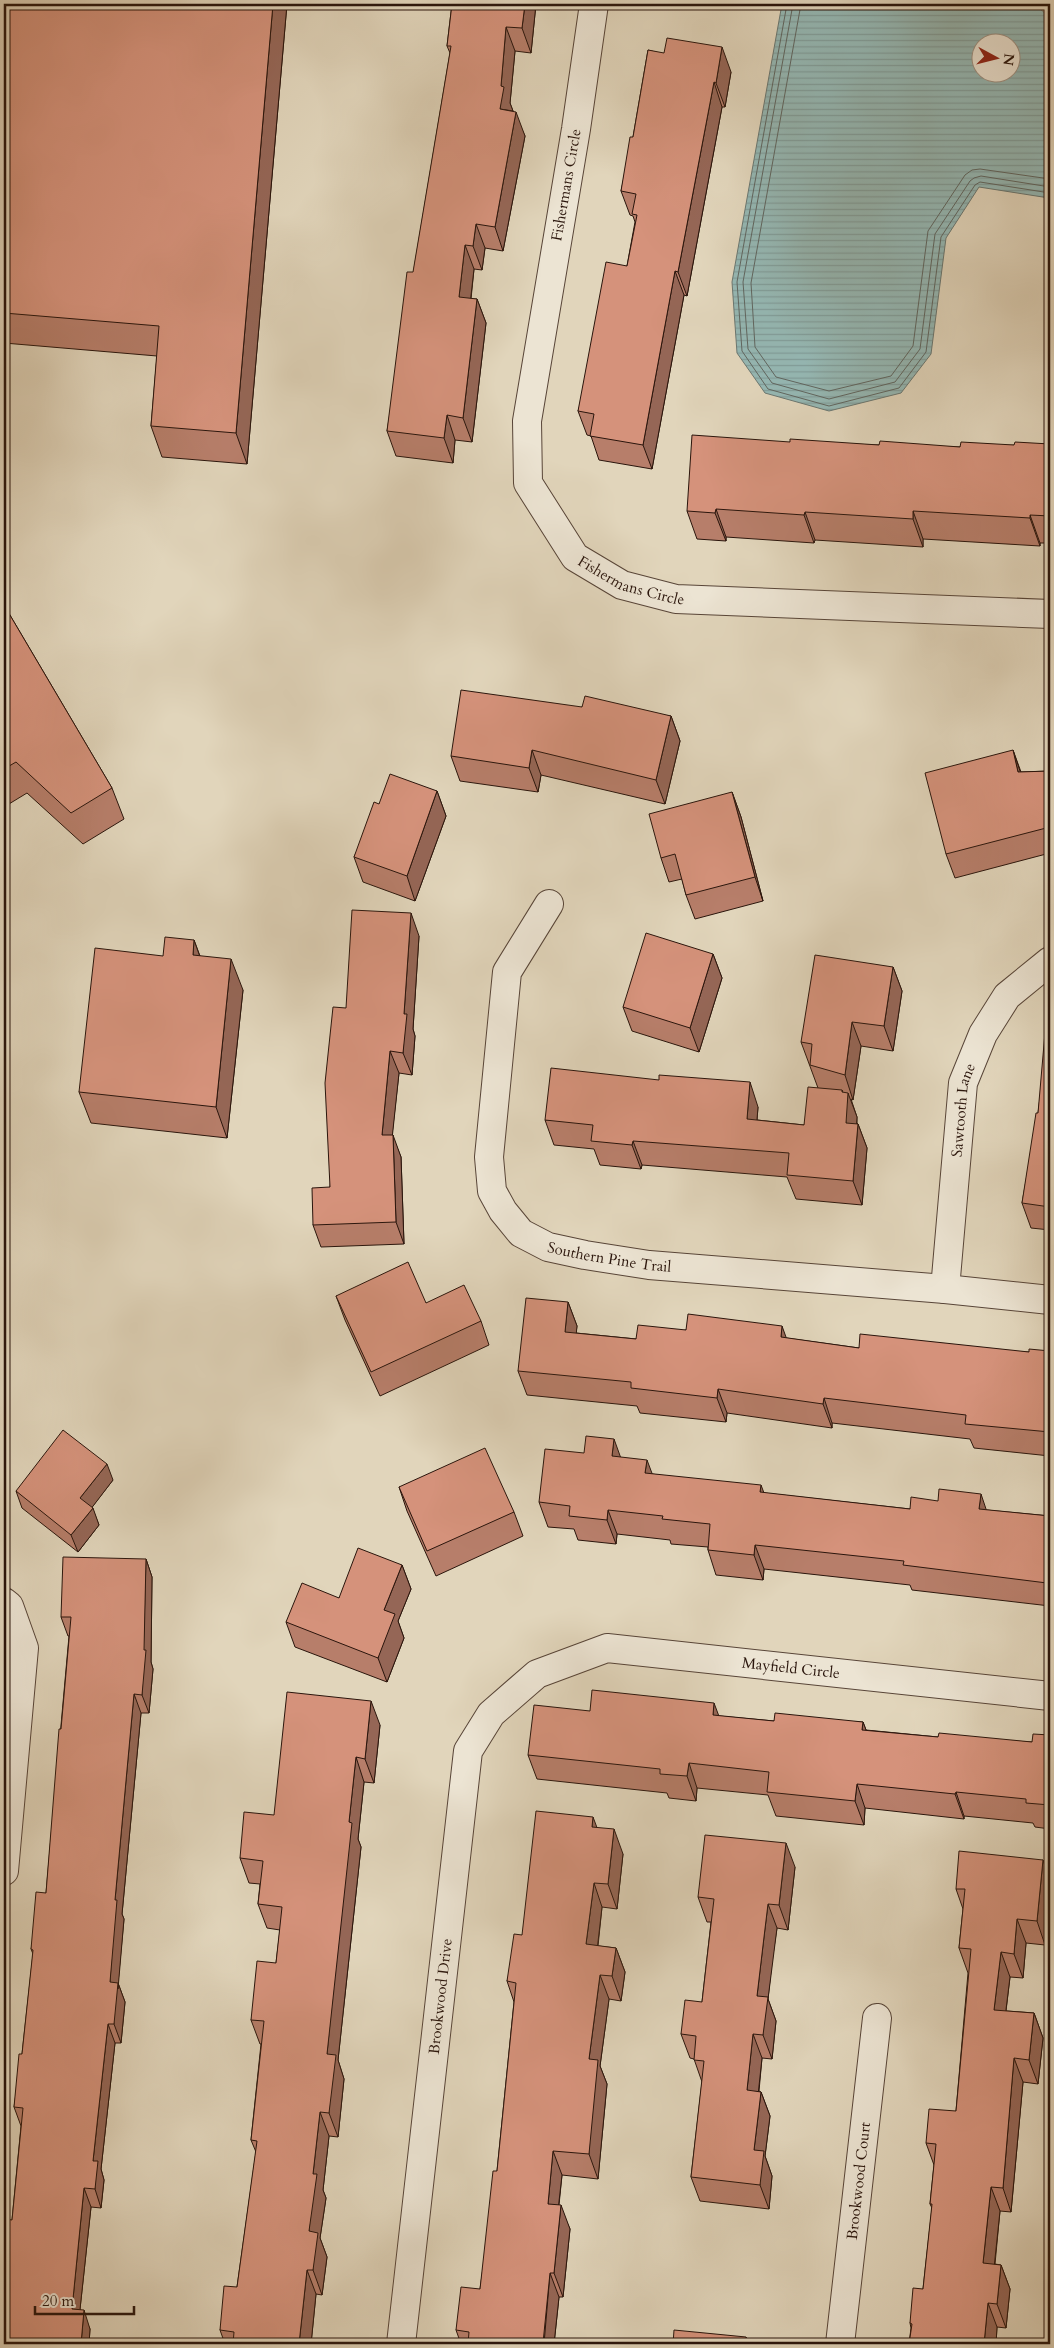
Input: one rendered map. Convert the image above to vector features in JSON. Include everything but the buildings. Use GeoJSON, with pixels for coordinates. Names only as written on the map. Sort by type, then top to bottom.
{"type":"FeatureCollection","features":[{"type":"Feature","properties":{"kind":"street","name":"Fishermans Circle"},"geometry":{"type":"LineString","coordinates":[[594,4],[576,129],[526,420],[528,483],[575,557],[622,585],[676,599],[1050,614]]}},
{"type":"Feature","properties":{"kind":"street","name":"Southern Pine Trail"},"geometry":{"type":"LineString","coordinates":[[549,904],[507,972],[489,1157],[492,1191],[503,1211],[521,1233],[548,1247],[649,1265],[945,1289],[1050,1300]]}},
{"type":"Feature","properties":{"kind":"street","name":"Sawtooth Lane"},"geometry":{"type":"LineString","coordinates":[[945,1289],[963,1083],[983,1034],[1007,996],[1050,961]]}},
{"type":"Feature","properties":{"kind":"street"},"geometry":{"type":"LineString","coordinates":[[4,1602],[9,1606],[24,1648],[4,1871]]}},
{"type":"Feature","properties":{"kind":"street","name":"Mayfield Circle"},"geometry":{"type":"LineString","coordinates":[[537,1674],[607,1648],[1050,1696]]}},
{"type":"Feature","properties":{"kind":"street","name":"Brookwood Drive"},"geometry":{"type":"LineString","coordinates":[[401,2344],[468,1751],[492,1714],[537,1674]]}},
{"type":"Feature","properties":{"kind":"street","name":"Brookwood Court"},"geometry":{"type":"LineString","coordinates":[[840,2344],[877,2018]]}},
{"type":"Feature","properties":{"kind":"water"},"geometry":{"type":"Polygon","coordinates":[[[782,4],[1035,4],[1050,18],[1050,200],[1049,198],[979,187],[946,238],[931,354],[901,393],[829,411],[765,393],[737,353],[732,282],[782,4]]]}}]}
